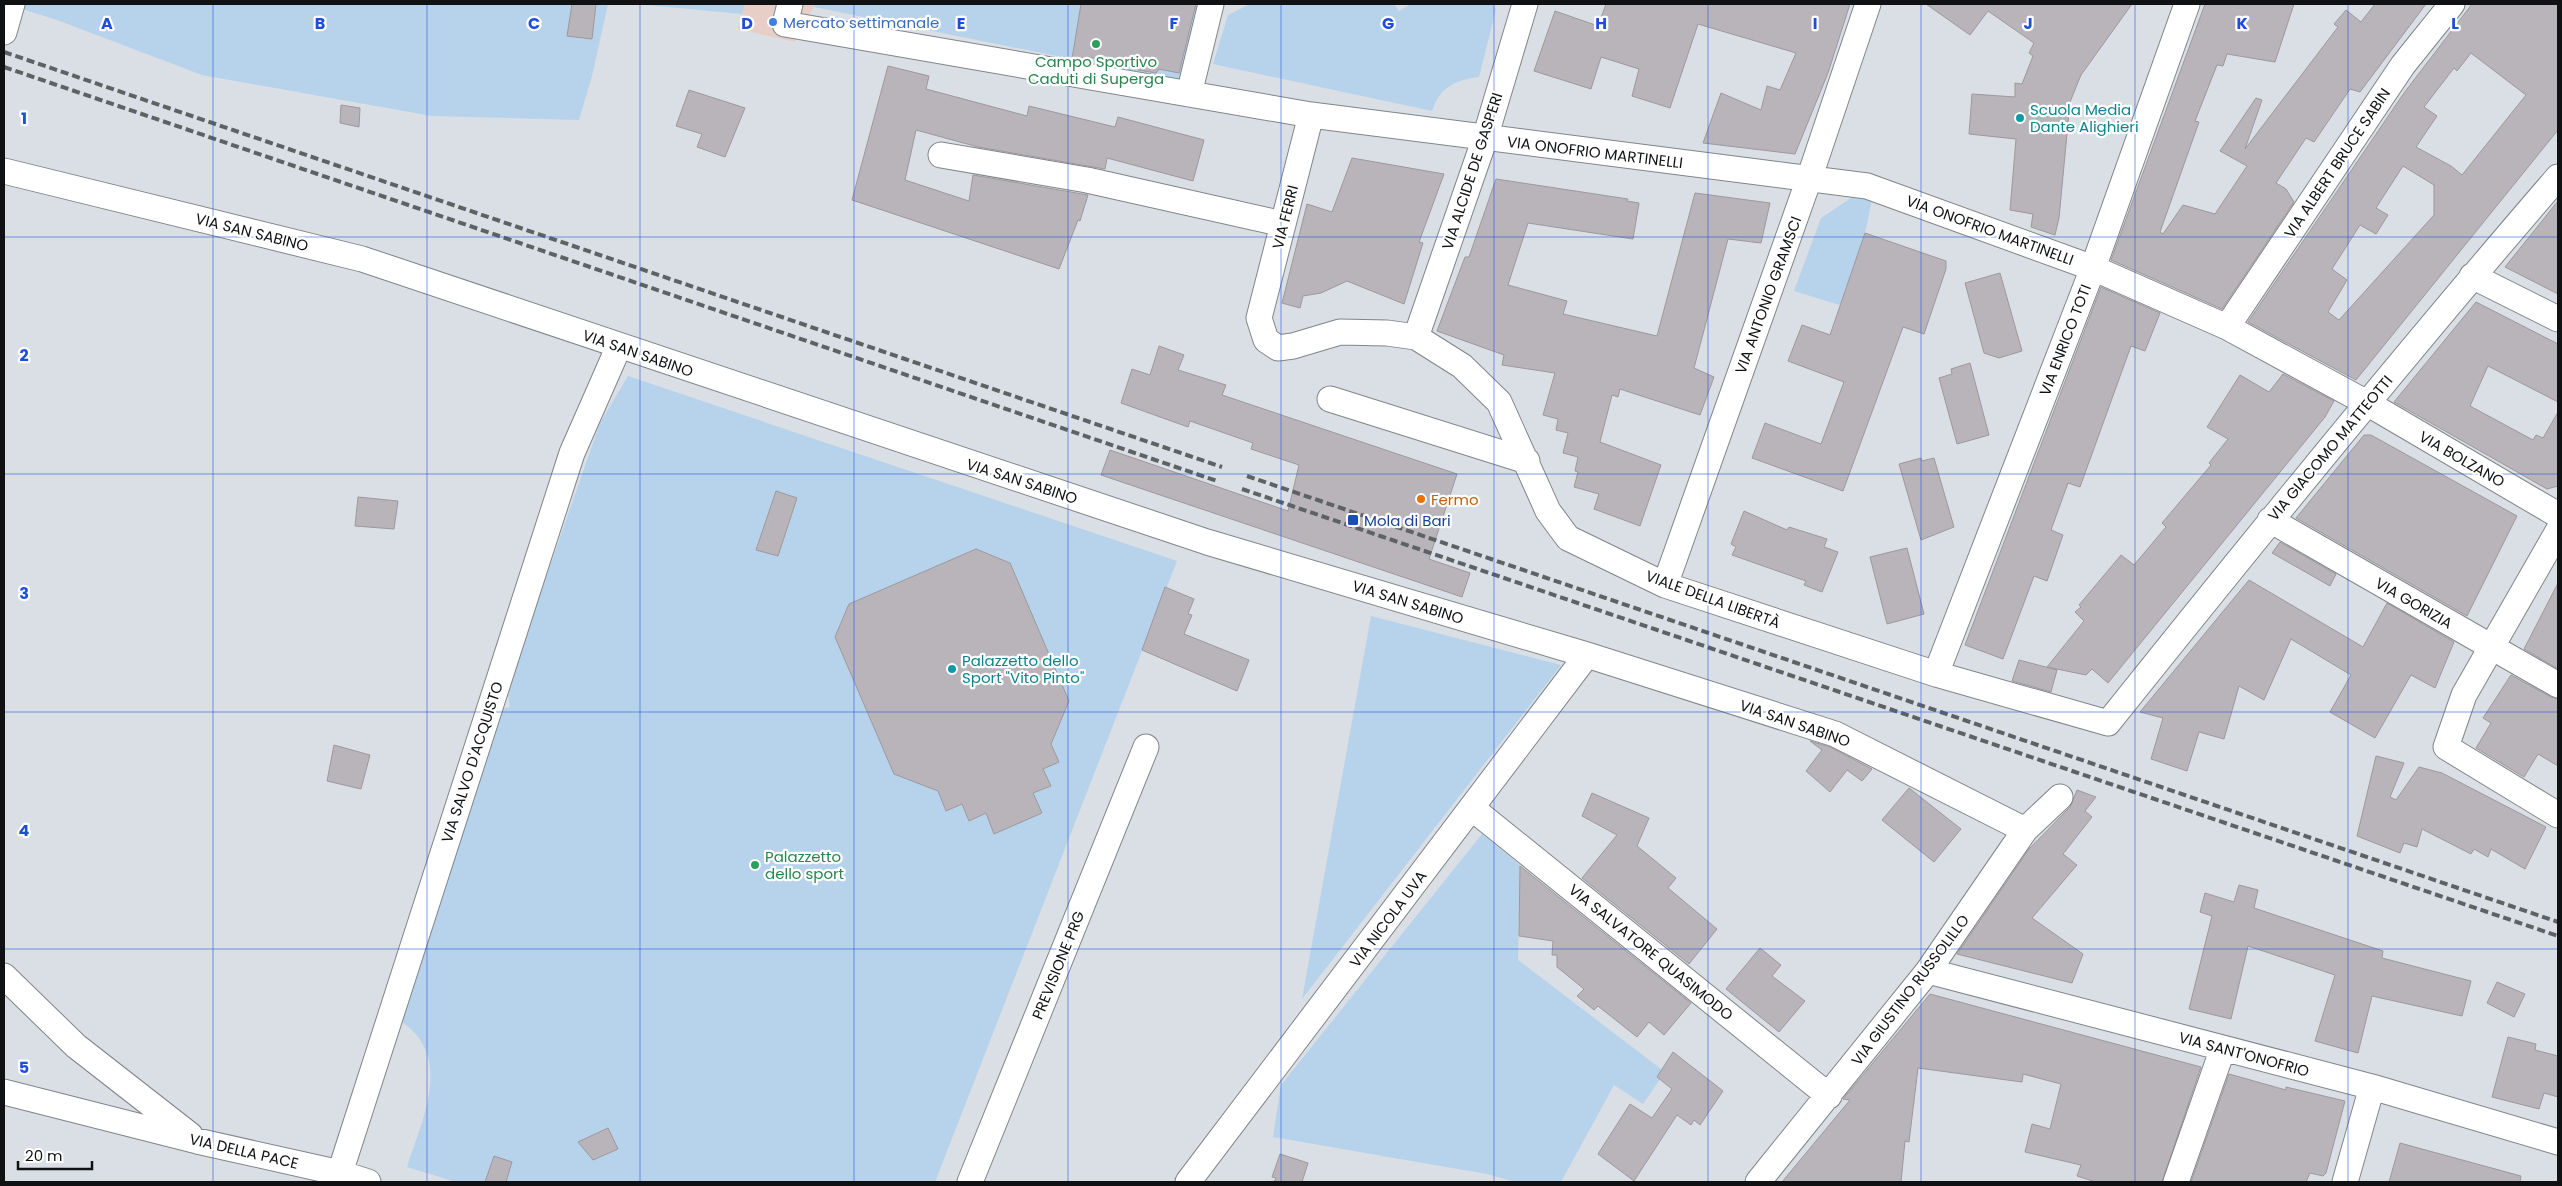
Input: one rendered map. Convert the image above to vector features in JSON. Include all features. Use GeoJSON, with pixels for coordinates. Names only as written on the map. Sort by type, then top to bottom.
{"type":"FeatureCollection","features":[{"type":"Feature","properties":{"kind":"street"},"geometry":{"type":"LineString","coordinates":[[4,32],[12,4]]}},
{"type":"Feature","properties":{"kind":"street"},"geometry":{"type":"LineString","coordinates":[[1190,94],[1211,4]]}},
{"type":"Feature","properties":{"kind":"street","name":"VIA ANTONIO GRAMSCI"},"geometry":{"type":"LineString","coordinates":[[1665,585],[1809,179],[1868,4]]}},
{"type":"Feature","properties":{"kind":"street","name":"VIA ENRICO TOTI"},"geometry":{"type":"LineString","coordinates":[[1936,674],[2093,268],[2187,4]]}},
{"type":"Feature","properties":{"kind":"street","name":"VIA ALBERT BRUCE SABIN"},"geometry":{"type":"LineString","coordinates":[[2227,327],[2403,65],[2452,4]]}},
{"type":"Feature","properties":{"kind":"street","name":"VIA ALCIDE DE GASPERI"},"geometry":{"type":"LineString","coordinates":[[1416,338],[1485,138],[1523,6]]}},
{"type":"Feature","properties":{"kind":"street","name":"VIA ONOFRIO MARTINELLI"},"geometry":{"type":"LineString","coordinates":[[788,14],[1190,94],[1311,115],[1866,186],[2093,268],[2227,327],[2367,403]]}},
{"type":"Feature","properties":{"kind":"street","name":"VIA FERRI"},"geometry":{"type":"LineString","coordinates":[[1259,318],[1311,115]]}},
{"type":"Feature","properties":{"kind":"street"},"geometry":{"type":"LineString","coordinates":[[941,156],[1086,180],[1283,224]]}},
{"type":"Feature","properties":{"kind":"street","name":"VIA SAN SABINO"},"geometry":{"type":"LineString","coordinates":[[4,171],[362,259],[1207,542],[1587,655],[1836,734],[2026,830]]}},
{"type":"Feature","properties":{"kind":"street","name":"VIA GIACOMO MATTEOTTI"},"geometry":{"type":"LineString","coordinates":[[2108,723],[2270,520],[2472,276],[2558,177]]}},
{"type":"Feature","properties":{"kind":"street"},"geometry":{"type":"LineString","coordinates":[[2472,276],[2558,319]]}},
{"type":"Feature","properties":{"kind":"street","name":"VIALE DELLA LIBERTÀ"},"geometry":{"type":"LineString","coordinates":[[1259,318],[1266,340],[1278,348],[1293,346],[1340,332],[1387,333],[1416,338],[1462,366],[1499,402],[1548,511],[1568,538],[1665,585],[1936,674],[2108,723]]}},
{"type":"Feature","properties":{"kind":"street","name":"VIA SALVO D'ACQUISTO"},"geometry":{"type":"LineString","coordinates":[[338,1178],[572,453],[619,346]]}},
{"type":"Feature","properties":{"kind":"street"},"geometry":{"type":"LineString","coordinates":[[1330,399],[1527,462]]}},
{"type":"Feature","properties":{"kind":"street","name":"VIA BOLZANO"},"geometry":{"type":"LineString","coordinates":[[2367,403],[2558,515]]}},
{"type":"Feature","properties":{"kind":"street","name":"VIA GORIZIA"},"geometry":{"type":"LineString","coordinates":[[2270,520],[2558,685]]}},
{"type":"Feature","properties":{"kind":"street"},"geometry":{"type":"LineString","coordinates":[[2558,531],[2464,695],[2446,747],[2558,815]]}},
{"type":"Feature","properties":{"kind":"street","name":"VIA NICOLA UVA"},"geometry":{"type":"LineString","coordinates":[[1188,1182],[1473,809],[1587,655]]}},
{"type":"Feature","properties":{"kind":"street","name":"PREVISIONE PRG"},"geometry":{"type":"LineString","coordinates":[[970,1182],[1146,747]]}},
{"type":"Feature","properties":{"kind":"street","name":"VIA GIUSTINO RUSSOLILLO"},"geometry":{"type":"LineString","coordinates":[[1758,1182],[1829,1096],[1928,970],[2026,830],[2060,796]]}},
{"type":"Feature","properties":{"kind":"street","name":"VIA SALVATORE QUASIMODO"},"geometry":{"type":"LineString","coordinates":[[1473,809],[1829,1096]]}},
{"type":"Feature","properties":{"kind":"street","name":"VIA SANT'ONOFRIO"},"geometry":{"type":"LineString","coordinates":[[1928,970],[2372,1087],[2558,1142]]}},
{"type":"Feature","properties":{"kind":"street"},"geometry":{"type":"LineString","coordinates":[[4,976],[76,1046],[197,1141]]}},
{"type":"Feature","properties":{"kind":"street"},"geometry":{"type":"LineString","coordinates":[[2176,1182],[2223,1048]]}},
{"type":"Feature","properties":{"kind":"street"},"geometry":{"type":"LineString","coordinates":[[2345,1182],[2372,1087]]}},
{"type":"Feature","properties":{"kind":"street","name":"VIA DELLA PACE"},"geometry":{"type":"LineString","coordinates":[[4,1092],[338,1178],[368,1182]]}},
{"type":"Feature","properties":{"kind":"shaded area"},"geometry":{"type":"Polygon","coordinates":[[[6,4],[608,4],[592,76],[579,120],[432,116],[202,75],[57,20],[6,4]]]}},
{"type":"Feature","properties":{"kind":"shaded area"},"geometry":{"type":"Polygon","coordinates":[[[636,4],[745,4],[742,14],[636,4]]]}},
{"type":"Feature","properties":{"kind":"shaded area","name":"Mercato settimanale"},"geometry":{"type":"Polygon","coordinates":[[[745,4],[815,4],[795,42],[738,29],[745,4]]]}},
{"type":"Feature","properties":{"kind":"shaded area","name":"Campo Sportivo Caduti di Superga"},"geometry":{"type":"Polygon","coordinates":[[[815,4],[1200,4],[1185,82],[814,7],[815,4]]]}},
{"type":"Feature","properties":{"kind":"shaded area"},"geometry":{"type":"Polygon","coordinates":[[[1250,4],[1394,4],[1399,11],[1411,4],[1493,4],[1496,9],[1479,77],[1463,80],[1444,90],[1432,111],[1213,64],[1228,15],[1250,4]]]}},
{"type":"Feature","properties":{"kind":"shaded area"},"geometry":{"type":"Polygon","coordinates":[[[1851,198],[1872,200],[1865,233],[1840,305],[1794,291],[1821,218],[1851,198]]]}},
{"type":"Feature","properties":{"kind":"shaded area","name":"Palazzetto dello sport"},"geometry":{"type":"Polygon","coordinates":[[[628,376],[1177,561],[935,1182],[456,1182],[407,1167],[426,1110],[430,1090],[430,1071],[427,1053],[418,1037],[402,1022],[500,709],[510,707],[507,689],[600,423],[628,376]]]}},
{"type":"Feature","properties":{"kind":"shaded area"},"geometry":{"type":"Polygon","coordinates":[[[1371,616],[1561,665],[1302,999],[1371,616]]]}},
{"type":"Feature","properties":{"kind":"shaded area"},"geometry":{"type":"Polygon","coordinates":[[[1482,834],[1520,865],[1518,960],[1665,1072],[1643,1104],[1614,1085],[1561,1182],[1516,1182],[1487,1174],[1273,1137],[1281,1085],[1482,834]]]}},
{"type":"Feature","properties":{"kind":"building"},"geometry":{"type":"Polygon","coordinates":[[[572,4],[596,4],[592,39],[567,36],[572,4]]]}},
{"type":"Feature","properties":{"kind":"building"},"geometry":{"type":"Polygon","coordinates":[[[1081,4],[1196,4],[1179,73],[1159,69],[1156,73],[1138,70],[1138,66],[1088,57],[1085,61],[1072,59],[1081,4]]]}},
{"type":"Feature","properties":{"kind":"building"},"geometry":{"type":"Polygon","coordinates":[[[1606,4],[1850,4],[1828,73],[1795,154],[1703,143],[1721,93],[1761,110],[1767,86],[1780,90],[1796,53],[1698,24],[1670,108],[1632,96],[1639,69],[1601,57],[1591,89],[1534,71],[1555,11],[1598,26],[1606,4]]]}},
{"type":"Feature","properties":{"kind":"building","name":"Scuola Media Dante Alighieri"},"geometry":{"type":"Polygon","coordinates":[[[1926,4],[2132,4],[2081,75],[2070,102],[2059,218],[2055,235],[2031,227],[2033,214],[2010,210],[2016,139],[1969,134],[1972,94],[2015,97],[2015,83],[2022,84],[2033,56],[2029,53],[2034,43],[1988,11],[1970,35],[1926,4]]]}},
{"type":"Feature","properties":{"kind":"building"},"geometry":{"type":"Polygon","coordinates":[[[2205,4],[2294,4],[2275,62],[2227,54],[2223,66],[2217,65],[2195,121],[2199,122],[2160,232],[2163,234],[2183,205],[2215,214],[2247,166],[2220,151],[2256,98],[2262,100],[2245,149],[2338,27],[2334,24],[2346,10],[2361,22],[2375,4],[2426,4],[2360,92],[2350,89],[2314,142],[2306,138],[2276,183],[2286,189],[2294,202],[2222,309],[2111,260],[2205,4]]]}},
{"type":"Feature","properties":{"kind":"building"},"geometry":{"type":"Polygon","coordinates":[[[2472,4],[2558,4],[2558,130],[2356,380],[2248,322],[2404,93],[2472,4]],[[2471,53],[2457,71],[2454,68],[2424,107],[2437,116],[2416,147],[2451,166],[2462,175],[2526,95],[2471,53]],[[2403,166],[2376,208],[2388,215],[2376,234],[2360,225],[2332,269],[2347,280],[2328,312],[2339,320],[2434,215],[2434,185],[2403,166]]]}},
{"type":"Feature","properties":{"kind":"building"},"geometry":{"type":"Polygon","coordinates":[[[888,66],[929,76],[926,89],[1027,116],[1029,106],[1115,127],[1118,117],[1204,140],[1193,181],[1107,158],[1105,169],[978,147],[916,130],[905,180],[969,201],[973,175],[1088,195],[1080,221],[1078,220],[1059,269],[852,200],[888,66]]]}},
{"type":"Feature","properties":{"kind":"building"},"geometry":{"type":"Polygon","coordinates":[[[689,90],[745,108],[725,157],[697,147],[702,134],[676,126],[689,90]]]}},
{"type":"Feature","properties":{"kind":"building"},"geometry":{"type":"Polygon","coordinates":[[[341,105],[360,108],[359,127],[340,123],[341,105]]]}},
{"type":"Feature","properties":{"kind":"building"},"geometry":{"type":"Polygon","coordinates":[[[1352,158],[1444,174],[1419,242],[1423,243],[1404,304],[1347,281],[1321,293],[1303,296],[1300,308],[1282,303],[1307,204],[1332,212],[1352,158]]]}},
{"type":"Feature","properties":{"kind":"building"},"geometry":{"type":"Polygon","coordinates":[[[1496,179],[1628,199],[1627,201],[1639,203],[1633,239],[1528,223],[1508,285],[1567,301],[1563,314],[1657,336],[1695,193],[1770,203],[1761,243],[1728,239],[1694,368],[1714,377],[1700,415],[1620,389],[1618,397],[1612,395],[1600,442],[1661,465],[1640,526],[1594,509],[1599,494],[1574,487],[1578,472],[1575,471],[1578,457],[1563,453],[1568,433],[1556,430],[1558,419],[1543,415],[1555,373],[1502,365],[1504,355],[1437,331],[1465,257],[1469,257],[1496,179]]]}},
{"type":"Feature","properties":{"kind":"building"},"geometry":{"type":"Polygon","coordinates":[[[2558,201],[2558,294],[2505,267],[2558,201]]]}},
{"type":"Feature","properties":{"kind":"building"},"geometry":{"type":"Polygon","coordinates":[[[1865,233],[1946,261],[1946,269],[1924,334],[1903,327],[1843,491],[1752,458],[1765,423],[1821,444],[1844,382],[1788,361],[1802,325],[1830,335],[1865,233]]]}},
{"type":"Feature","properties":{"kind":"building"},"geometry":{"type":"Polygon","coordinates":[[[2000,273],[2022,351],[1999,358],[1984,353],[1965,283],[2000,273]]]}},
{"type":"Feature","properties":{"kind":"building"},"geometry":{"type":"Polygon","coordinates":[[[2101,287],[2160,313],[2145,351],[2131,346],[2080,487],[2068,483],[2051,530],[2063,535],[2047,581],[2034,576],[2003,659],[1965,645],[2101,287]]]}},
{"type":"Feature","properties":{"kind":"building"},"geometry":{"type":"Polygon","coordinates":[[[2476,302],[2558,344],[2558,402],[2488,366],[2470,406],[2533,440],[2536,435],[2543,438],[2558,412],[2558,486],[2547,489],[2394,402],[2476,302]]]}},
{"type":"Feature","properties":{"kind":"building"},"geometry":{"type":"Polygon","coordinates":[[[1159,346],[1184,355],[1178,370],[1226,385],[1222,395],[1457,474],[1429,559],[1470,573],[1462,597],[1101,475],[1110,450],[1288,511],[1299,465],[1251,449],[1253,443],[1190,421],[1188,427],[1121,403],[1132,369],[1150,375],[1159,346]]]}},
{"type":"Feature","properties":{"kind":"building"},"geometry":{"type":"Polygon","coordinates":[[[1970,363],[1989,435],[1957,444],[1939,378],[1952,374],[1951,369],[1970,363]]]}},
{"type":"Feature","properties":{"kind":"building"},"geometry":{"type":"Polygon","coordinates":[[[2283,374],[2334,401],[2325,417],[2108,683],[2092,669],[2086,675],[2047,667],[2084,621],[2075,612],[2081,607],[2079,605],[2121,555],[2134,565],[2166,527],[2162,523],[2211,465],[2209,463],[2228,439],[2207,427],[2240,375],[2269,392],[2283,374]]]}},
{"type":"Feature","properties":{"kind":"building"},"geometry":{"type":"Polygon","coordinates":[[[2364,435],[2371,435],[2517,516],[2467,616],[2296,518],[2364,435]]]}},
{"type":"Feature","properties":{"kind":"building"},"geometry":{"type":"Polygon","coordinates":[[[1921,458],[1922,461],[1934,458],[1954,527],[1921,540],[1899,464],[1921,458]]]}},
{"type":"Feature","properties":{"kind":"building"},"geometry":{"type":"Polygon","coordinates":[[[776,491],[797,498],[778,556],[756,550],[776,491]]]}},
{"type":"Feature","properties":{"kind":"building"},"geometry":{"type":"Polygon","coordinates":[[[358,497],[398,501],[394,529],[355,526],[358,497]]]}},
{"type":"Feature","properties":{"kind":"building"},"geometry":{"type":"Polygon","coordinates":[[[1744,511],[1787,530],[1789,527],[1827,539],[1824,547],[1838,552],[1822,592],[1804,585],[1806,581],[1732,555],[1736,547],[1731,544],[1744,511]]]}},
{"type":"Feature","properties":{"kind":"building"},"geometry":{"type":"Polygon","coordinates":[[[2280,542],[2336,574],[2330,586],[2272,553],[2280,542]]]}},
{"type":"Feature","properties":{"kind":"building"},"geometry":{"type":"Polygon","coordinates":[[[1907,548],[1924,614],[1887,624],[1870,557],[1907,548]]]}},
{"type":"Feature","properties":{"kind":"building","name":"Palazzetto dello Sport \"Vito Pinto\""},"geometry":{"type":"Polygon","coordinates":[[[976,549],[1010,563],[1069,701],[1051,744],[1059,762],[1043,769],[1051,786],[1033,793],[1042,813],[994,834],[986,813],[969,821],[962,804],[946,811],[938,791],[894,774],[835,637],[849,604],[976,549]]]}},
{"type":"Feature","properties":{"kind":"building"},"geometry":{"type":"Polygon","coordinates":[[[2249,580],[2363,647],[2387,603],[2454,642],[2435,688],[2411,675],[2375,738],[2330,712],[2351,675],[2291,639],[2264,700],[2239,686],[2224,739],[2199,732],[2187,771],[2151,759],[2163,718],[2140,712],[2249,580]]]}},
{"type":"Feature","properties":{"kind":"building"},"geometry":{"type":"Polygon","coordinates":[[[2558,583],[2558,669],[2524,649],[2558,583]]]}},
{"type":"Feature","properties":{"kind":"building"},"geometry":{"type":"Polygon","coordinates":[[[1165,587],[1194,599],[1188,614],[1192,615],[1184,634],[1249,660],[1237,691],[1142,650],[1165,587]]]}},
{"type":"Feature","properties":{"kind":"building"},"geometry":{"type":"Polygon","coordinates":[[[2019,660],[2057,670],[2051,692],[2012,681],[2019,660]]]}},
{"type":"Feature","properties":{"kind":"building"},"geometry":{"type":"Polygon","coordinates":[[[2511,675],[2558,699],[2558,766],[2538,754],[2524,777],[2476,748],[2491,723],[2483,718],[2511,675]]]}},
{"type":"Feature","properties":{"kind":"building"},"geometry":{"type":"Polygon","coordinates":[[[1810,741],[1830,747],[1872,769],[1862,781],[1847,770],[1830,792],[1806,771],[1822,750],[1810,741]]]}},
{"type":"Feature","properties":{"kind":"building"},"geometry":{"type":"Polygon","coordinates":[[[334,745],[370,755],[361,789],[327,781],[334,745]]]}},
{"type":"Feature","properties":{"kind":"building"},"geometry":{"type":"Polygon","coordinates":[[[2376,756],[2404,763],[2390,797],[2396,800],[2419,767],[2442,773],[2546,827],[2525,869],[2491,849],[2488,857],[2474,849],[2471,854],[2422,829],[2417,847],[2404,843],[2400,853],[2357,836],[2376,756]]]}},
{"type":"Feature","properties":{"kind":"building"},"geometry":{"type":"Polygon","coordinates":[[[1909,788],[1961,829],[1934,862],[1882,820],[1909,788]]]}},
{"type":"Feature","properties":{"kind":"building"},"geometry":{"type":"Polygon","coordinates":[[[2077,790],[2096,797],[2085,811],[2092,817],[2063,854],[2077,865],[2032,918],[2083,954],[2072,983],[1957,954],[2029,849],[2070,807],[2077,790]]]}},
{"type":"Feature","properties":{"kind":"building"},"geometry":{"type":"Polygon","coordinates":[[[1592,793],[1649,818],[1637,846],[1676,878],[1668,888],[1717,929],[1689,964],[1582,878],[1617,835],[1582,816],[1592,793]]]}},
{"type":"Feature","properties":{"kind":"building"},"geometry":{"type":"Polygon","coordinates":[[[1520,866],[1691,1003],[1664,1035],[1649,1022],[1637,1037],[1598,1006],[1594,1010],[1577,996],[1584,989],[1557,967],[1557,955],[1552,955],[1553,941],[1519,936],[1520,866]]]}},
{"type":"Feature","properties":{"kind":"building"},"geometry":{"type":"Polygon","coordinates":[[[2239,885],[2258,890],[2254,908],[2383,951],[2382,958],[2471,981],[2462,1016],[2372,996],[2358,1053],[2315,1041],[2335,975],[2248,946],[2231,1019],[2189,1009],[2212,916],[2200,912],[2205,893],[2234,902],[2239,885]]]}},
{"type":"Feature","properties":{"kind":"building"},"geometry":{"type":"Polygon","coordinates":[[[1760,948],[1781,965],[1772,976],[1805,1001],[1779,1032],[1726,989],[1760,948]]]}},
{"type":"Feature","properties":{"kind":"building"},"geometry":{"type":"Polygon","coordinates":[[[2497,982],[2525,994],[2514,1017],[2487,1003],[2497,982]]]}},
{"type":"Feature","properties":{"kind":"building"},"geometry":{"type":"Polygon","coordinates":[[[1930,994],[2201,1067],[2162,1182],[2096,1182],[2077,1176],[2081,1165],[2025,1152],[2032,1124],[2050,1129],[2061,1084],[2023,1074],[2022,1082],[1918,1068],[1909,1142],[1905,1141],[1901,1182],[1782,1182],[1850,1100],[1843,1099],[1930,994]]]}},
{"type":"Feature","properties":{"kind":"building"},"geometry":{"type":"Polygon","coordinates":[[[2508,1037],[2536,1044],[2535,1050],[2558,1056],[2558,1097],[2544,1093],[2539,1109],[2492,1097],[2508,1037]]]}},
{"type":"Feature","properties":{"kind":"building"},"geometry":{"type":"Polygon","coordinates":[[[1673,1052],[1723,1091],[1700,1125],[1694,1120],[1691,1125],[1677,1115],[1634,1181],[1598,1154],[1630,1104],[1652,1118],[1672,1089],[1657,1077],[1673,1052]]]}},
{"type":"Feature","properties":{"kind":"building"},"geometry":{"type":"Polygon","coordinates":[[[2229,1074],[2286,1090],[2286,1087],[2345,1101],[2326,1173],[2323,1176],[2310,1173],[2306,1182],[2191,1182],[2229,1074]]]}},
{"type":"Feature","properties":{"kind":"building"},"geometry":{"type":"Polygon","coordinates":[[[608,1128],[618,1149],[593,1160],[578,1142],[608,1128]]]}},
{"type":"Feature","properties":{"kind":"building"},"geometry":{"type":"Polygon","coordinates":[[[2400,1143],[2521,1176],[2520,1182],[2389,1182],[2400,1143]]]}},
{"type":"Feature","properties":{"kind":"building"},"geometry":{"type":"Polygon","coordinates":[[[1280,1154],[1308,1163],[1302,1182],[1274,1182],[1276,1178],[1272,1177],[1280,1154]]]}},
{"type":"Feature","properties":{"kind":"building"},"geometry":{"type":"Polygon","coordinates":[[[494,1156],[512,1162],[506,1182],[485,1182],[494,1156]]]}},
{"type":"Feature","properties":{"kind":"railway"},"geometry":{"type":"LineString","coordinates":[[4,52],[1222,467]]}},
{"type":"Feature","properties":{"kind":"railway"},"geometry":{"type":"LineString","coordinates":[[4,67],[1217,481]]}},
{"type":"Feature","properties":{"kind":"railway"},"geometry":{"type":"LineString","coordinates":[[1247,476],[2558,922]]}},
{"type":"Feature","properties":{"kind":"railway"},"geometry":{"type":"LineString","coordinates":[[1242,489],[2558,936]]}},
{"type":"Feature","properties":{"kind":"place","name":"Mercato settimanale"},"geometry":{"type":"Point","coordinates":[773,22]}},
{"type":"Feature","properties":{"kind":"place","name":"Campo Sportivo Caduti di Superga"},"geometry":{"type":"Point","coordinates":[1096,44]}},
{"type":"Feature","properties":{"kind":"place","name":"Scuola Media Dante Alighieri"},"geometry":{"type":"Point","coordinates":[2020,118]}},
{"type":"Feature","properties":{"kind":"place","name":"Fermo"},"geometry":{"type":"Point","coordinates":[1421,499]}},
{"type":"Feature","properties":{"kind":"place","name":"Mola di Bari"},"geometry":{"type":"Point","coordinates":[1353,520]}},
{"type":"Feature","properties":{"kind":"place","name":"Palazzetto dello Sport \"Vito Pinto\""},"geometry":{"type":"Point","coordinates":[952,669]}},
{"type":"Feature","properties":{"kind":"place","name":"Palazzetto dello sport"},"geometry":{"type":"Point","coordinates":[755,865]}}]}
